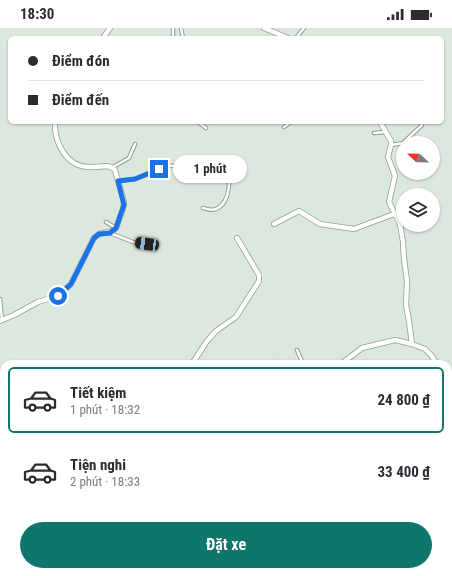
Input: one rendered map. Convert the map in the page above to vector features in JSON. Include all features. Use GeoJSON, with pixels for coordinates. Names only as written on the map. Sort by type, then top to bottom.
{"type":"FeatureCollection","features":[{"type":"Feature","properties":{"kind":"street"},"geometry":{"type":"LineString","coordinates":[[264,28],[283,36]]}},
{"type":"Feature","properties":{"kind":"street"},"geometry":{"type":"LineString","coordinates":[[1,321],[38,302],[58,296],[71,284],[94,238],[99,234],[110,233],[116,228],[124,205],[113,167],[88,167],[78,165],[70,160],[62,152],[57,141],[55,124]]}},
{"type":"Feature","properties":{"kind":"street"},"geometry":{"type":"LineString","coordinates":[[381,124],[391,145],[388,157],[395,176],[389,202],[400,224],[403,242],[407,281],[405,300],[412,344]]}},
{"type":"Feature","properties":{"kind":"street"},"geometry":{"type":"LineString","coordinates":[[274,224],[299,211],[320,224],[354,230],[394,214]]}},
{"type":"Feature","properties":{"kind":"street"},"geometry":{"type":"LineString","coordinates":[[195,360],[216,330],[236,317],[259,280],[259,275],[237,238]]}},
{"type":"Feature","properties":{"kind":"street"},"geometry":{"type":"LineString","coordinates":[[346,360],[357,351],[395,340],[412,344],[428,352],[434,360]]}},
{"type":"Feature","properties":{"kind":"lane"},"geometry":{"type":"LineString","coordinates":[[298,36],[304,28]]}},
{"type":"Feature","properties":{"kind":"lane"},"geometry":{"type":"LineString","coordinates":[[201,124],[206,128]]}},
{"type":"Feature","properties":{"kind":"lane"},"geometry":{"type":"LineString","coordinates":[[284,127],[288,124]]}},
{"type":"Feature","properties":{"kind":"lane"},"geometry":{"type":"LineString","coordinates":[[411,136],[422,124]]}},
{"type":"Feature","properties":{"kind":"lane"},"geometry":{"type":"LineString","coordinates":[[374,133],[386,132]]}},
{"type":"Feature","properties":{"kind":"lane"},"geometry":{"type":"LineString","coordinates":[[113,167],[129,158],[135,144]]}},
{"type":"Feature","properties":{"kind":"lane"},"geometry":{"type":"LineString","coordinates":[[391,145],[396,145]]}},
{"type":"Feature","properties":{"kind":"lane"},"geometry":{"type":"LineString","coordinates":[[118,181],[135,179],[168,166],[188,165],[227,175],[230,184],[223,204],[216,209],[210,210],[203,208]]}},
{"type":"Feature","properties":{"kind":"lane"},"geometry":{"type":"LineString","coordinates":[[106,222],[116,228]]}},
{"type":"Feature","properties":{"kind":"lane"},"geometry":{"type":"LineString","coordinates":[[110,233],[132,242],[147,244]]}},
{"type":"Feature","properties":{"kind":"lane"},"geometry":{"type":"LineString","coordinates":[[0,299],[2,316],[1,321]]}},
{"type":"Feature","properties":{"kind":"lane"},"geometry":{"type":"LineString","coordinates":[[297,350],[301,360]]}},
{"type":"Feature","properties":{"kind":"route"},"geometry":{"type":"LineString","coordinates":[[58,296],[70,286],[96,235],[110,233],[116,228],[124,205],[118,181],[135,179],[159,169]]}}]}
